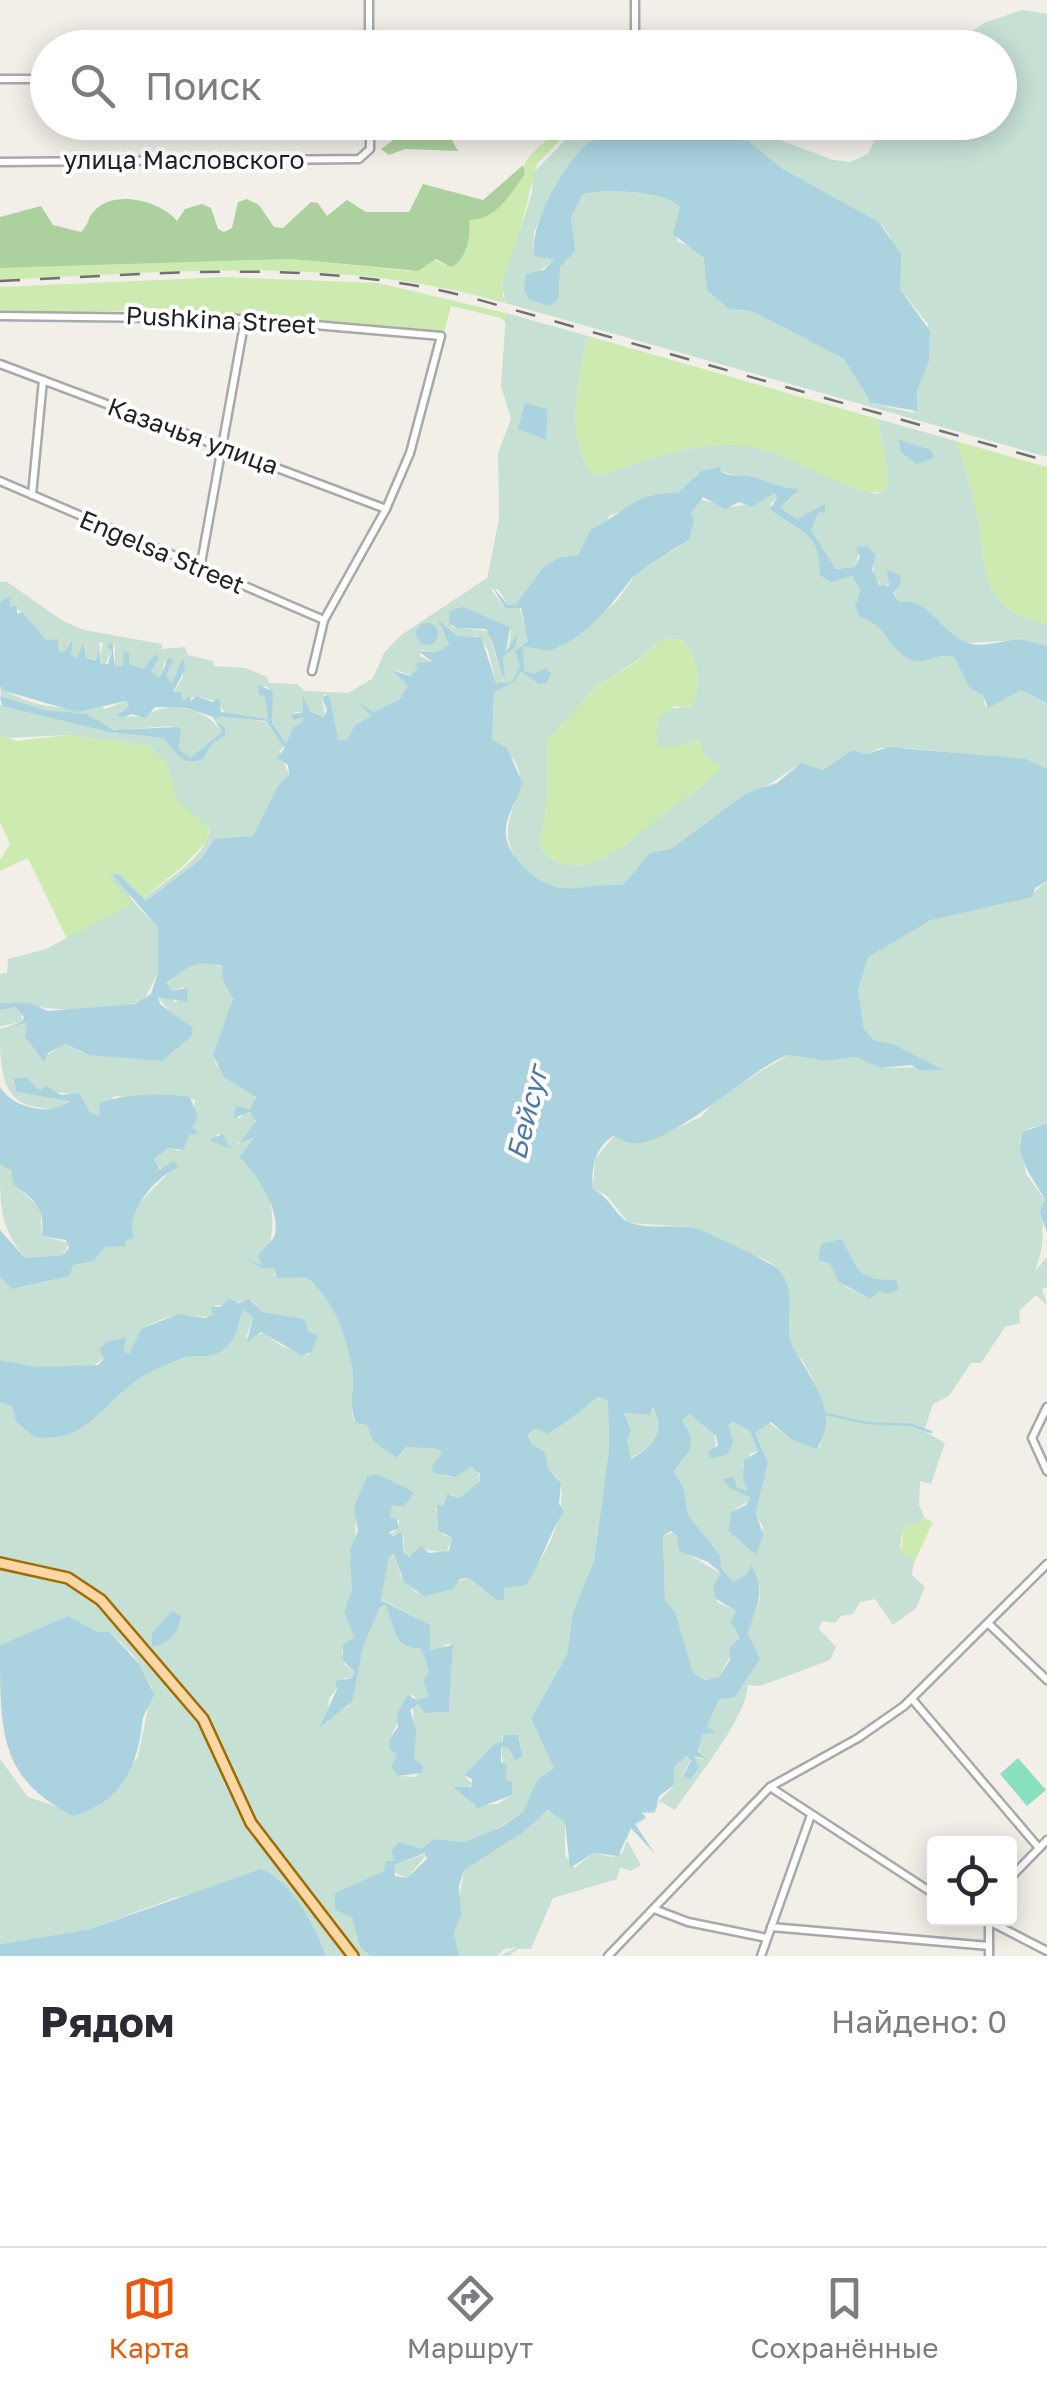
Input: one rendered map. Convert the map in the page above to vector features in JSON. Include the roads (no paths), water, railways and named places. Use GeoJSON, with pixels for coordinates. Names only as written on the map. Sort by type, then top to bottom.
{"type":"FeatureCollection","features":[{"type":"Feature","properties":{"kind":"main road"},"geometry":{"type":"LineString","coordinates":[[0,1563],[68,1578],[101,1600],[198,1712],[220,1750],[251,1823],[353,1956]]}},
{"type":"Feature","properties":{"kind":"street"},"geometry":{"type":"LineString","coordinates":[[369,0],[369,30]]}},
{"type":"Feature","properties":{"kind":"street"},"geometry":{"type":"LineString","coordinates":[[635,0],[635,30]]}},
{"type":"Feature","properties":{"kind":"street"},"geometry":{"type":"LineString","coordinates":[[0,79],[30,79]]}},
{"type":"Feature","properties":{"kind":"street","name":"улица Масловского"},"geometry":{"type":"LineString","coordinates":[[0,162],[356,160],[366,155],[368,140]]}},
{"type":"Feature","properties":{"kind":"street","name":"Pushkina Street"},"geometry":{"type":"LineString","coordinates":[[0,316],[245,319],[441,336],[417,434],[386,509]]}},
{"type":"Feature","properties":{"kind":"street"},"geometry":{"type":"LineString","coordinates":[[200,569],[245,319]]}},
{"type":"Feature","properties":{"kind":"street","name":"Казачья улица"},"geometry":{"type":"LineString","coordinates":[[0,364],[386,509]]}},
{"type":"Feature","properties":{"kind":"street"},"geometry":{"type":"LineString","coordinates":[[32,496],[43,380]]}},
{"type":"Feature","properties":{"kind":"street","name":"Engelsa Street"},"geometry":{"type":"LineString","coordinates":[[0,481],[324,620]]}},
{"type":"Feature","properties":{"kind":"street"},"geometry":{"type":"LineString","coordinates":[[312,671],[324,620],[386,509]]}},
{"type":"Feature","properties":{"kind":"street"},"geometry":{"type":"LineString","coordinates":[[1047,1407],[1032,1438],[1047,1470]]}},
{"type":"Feature","properties":{"kind":"street"},"geometry":{"type":"LineString","coordinates":[[608,1956],[770,1787],[858,1738],[912,1700],[1047,1564]]}},
{"type":"Feature","properties":{"kind":"street"},"geometry":{"type":"LineString","coordinates":[[990,1625],[1047,1680]]}},
{"type":"Feature","properties":{"kind":"street"},"geometry":{"type":"LineString","coordinates":[[912,1700],[1043,1847],[1017,1871]]}},
{"type":"Feature","properties":{"kind":"street"},"geometry":{"type":"LineString","coordinates":[[770,1787],[927,1889]]}},
{"type":"Feature","properties":{"kind":"street"},"geometry":{"type":"LineString","coordinates":[[761,1956],[812,1814]]}},
{"type":"Feature","properties":{"kind":"street"},"geometry":{"type":"LineString","coordinates":[[654,1908],[682,1920],[767,1938]]}},
{"type":"Feature","properties":{"kind":"street"},"geometry":{"type":"LineString","coordinates":[[988,1926],[989,1956]]}},
{"type":"Feature","properties":{"kind":"street"},"geometry":{"type":"LineString","coordinates":[[1000,1926],[1047,1951]]}},
{"type":"Feature","properties":{"kind":"street"},"geometry":{"type":"LineString","coordinates":[[770,1928],[989,1946]]}},
{"type":"Feature","properties":{"kind":"water"},"geometry":{"type":"Polygon","coordinates":[[[747,140],[783,169],[879,222],[901,254],[900,289],[930,331],[929,361],[917,391],[917,411],[871,403],[844,359],[752,311],[729,309],[707,290],[704,258],[673,234],[680,207],[662,197],[620,191],[583,194],[571,217],[575,251],[560,267],[559,298],[550,306],[529,299],[524,290],[526,274],[544,270],[554,259],[534,256],[543,212],[559,179],[588,143],[747,140]]]}},
{"type":"Feature","properties":{"kind":"water"},"geometry":{"type":"Polygon","coordinates":[[[525,403],[548,409],[546,440],[518,429],[525,403]]]}},
{"type":"Feature","properties":{"kind":"water"},"geometry":{"type":"Polygon","coordinates":[[[899,440],[931,450],[934,458],[916,464],[901,452],[899,440]]]}},
{"type":"Feature","properties":{"kind":"water","name":"Бейсуг"},"geometry":{"type":"Polygon","coordinates":[[[720,467],[725,474],[800,489],[780,508],[797,519],[825,504],[825,513],[819,512],[811,530],[836,569],[855,567],[860,557],[856,548],[866,546],[876,555],[872,569],[879,585],[889,586],[887,570],[900,575],[901,583],[893,593],[899,602],[919,605],[958,638],[975,645],[1027,640],[1047,646],[1047,703],[1021,690],[988,708],[983,695],[970,689],[954,657],[913,661],[876,625],[859,616],[855,606],[860,590],[852,576],[831,582],[820,575],[812,540],[770,509],[777,498],[774,493],[752,507],[739,502],[725,509],[703,497],[691,513],[694,522],[689,540],[634,576],[585,630],[549,651],[523,646],[524,671],[535,674],[546,668],[551,674],[546,683],[539,684],[521,671],[514,682],[494,692],[492,740],[507,748],[522,782],[507,821],[507,842],[533,876],[557,887],[623,885],[650,853],[671,849],[747,793],[777,783],[801,763],[823,770],[852,750],[866,754],[889,747],[1026,759],[1047,769],[1047,881],[1035,888],[1032,897],[931,920],[868,957],[858,990],[864,1029],[874,1040],[893,1044],[943,1070],[920,1070],[911,1065],[881,1068],[855,1057],[827,1061],[788,1055],[663,1135],[643,1142],[627,1142],[613,1136],[598,1153],[593,1167],[593,1189],[626,1221],[645,1226],[691,1227],[778,1269],[788,1288],[790,1340],[816,1386],[826,1423],[817,1449],[792,1440],[771,1422],[755,1433],[768,1463],[756,1514],[763,1534],[756,1555],[728,1531],[731,1512],[746,1505],[750,1497],[728,1487],[723,1479],[734,1477],[737,1488],[748,1491],[743,1479],[744,1460],[758,1452],[750,1431],[733,1422],[728,1425],[733,1441],[727,1455],[711,1458],[708,1451],[718,1446],[716,1436],[690,1414],[682,1420],[691,1437],[690,1450],[674,1471],[684,1489],[688,1515],[720,1555],[721,1567],[733,1582],[747,1574],[755,1557],[752,1566],[759,1592],[748,1633],[760,1659],[735,1697],[719,1700],[707,1726],[716,1732],[702,1734],[698,1751],[706,1759],[694,1756],[699,1768],[691,1780],[684,1776],[691,1760],[686,1756],[674,1767],[674,1785],[659,1796],[654,1811],[642,1812],[645,1818],[635,1824],[655,1854],[631,1828],[618,1856],[593,1853],[570,1868],[565,1822],[548,1810],[523,1832],[464,1870],[459,1886],[461,1915],[454,1932],[459,1956],[370,1956],[360,1947],[352,1917],[335,1910],[335,1893],[384,1871],[386,1861],[394,1861],[391,1851],[399,1842],[422,1849],[434,1839],[464,1842],[500,1828],[523,1812],[537,1780],[554,1768],[531,1718],[567,1655],[573,1612],[594,1561],[609,1449],[608,1401],[598,1397],[548,1434],[536,1428],[528,1435],[532,1444],[545,1452],[548,1468],[561,1483],[559,1504],[564,1511],[526,1585],[504,1588],[504,1599],[498,1601],[469,1578],[460,1579],[453,1589],[424,1596],[404,1582],[394,1554],[389,1557],[381,1600],[430,1625],[430,1650],[453,1645],[449,1712],[424,1713],[418,1704],[410,1710],[416,1730],[414,1759],[423,1766],[421,1773],[398,1776],[391,1767],[397,1754],[390,1749],[389,1740],[398,1727],[397,1714],[408,1695],[417,1700],[429,1696],[423,1682],[429,1672],[421,1648],[411,1648],[399,1640],[385,1605],[380,1607],[363,1647],[352,1702],[320,1727],[337,1689],[335,1681],[352,1678],[355,1672],[343,1661],[343,1645],[354,1637],[344,1612],[352,1589],[350,1550],[358,1531],[354,1507],[367,1476],[377,1474],[414,1492],[404,1507],[392,1505],[390,1518],[397,1519],[399,1528],[389,1532],[393,1536],[402,1532],[404,1553],[409,1557],[421,1546],[429,1553],[449,1551],[452,1538],[438,1530],[437,1505],[444,1505],[447,1494],[460,1498],[480,1481],[480,1474],[472,1467],[455,1477],[433,1473],[432,1466],[442,1453],[438,1449],[406,1447],[397,1458],[372,1440],[367,1425],[356,1423],[353,1415],[349,1354],[325,1297],[307,1277],[277,1278],[274,1268],[263,1269],[246,1259],[262,1265],[258,1256],[273,1239],[276,1228],[266,1194],[239,1157],[254,1138],[239,1144],[256,1121],[250,1112],[234,1118],[235,1106],[250,1110],[256,1097],[224,1077],[213,1055],[233,999],[223,981],[222,966],[193,966],[167,983],[171,991],[187,988],[188,1002],[158,997],[160,1004],[193,1028],[191,1037],[162,1061],[89,1055],[65,1044],[48,1053],[44,1062],[25,1037],[27,1023],[0,1029],[22,1022],[24,1017],[16,1007],[0,1010],[0,1003],[29,1003],[48,1011],[135,1004],[151,994],[158,973],[158,928],[113,875],[119,875],[146,901],[201,859],[214,839],[253,836],[278,786],[289,775],[288,765],[277,758],[285,748],[266,721],[218,716],[215,721],[187,708],[155,707],[146,718],[132,714],[122,718],[117,715],[129,706],[126,701],[77,712],[5,691],[0,686],[0,602],[11,596],[10,607],[17,606],[17,613],[23,613],[46,640],[58,639],[59,652],[66,650],[73,637],[71,654],[77,658],[84,643],[86,658],[96,660],[99,640],[100,663],[108,664],[112,651],[107,646],[112,643],[115,666],[123,666],[124,651],[129,653],[129,664],[143,669],[155,654],[159,658],[151,672],[160,677],[169,657],[173,661],[166,675],[172,683],[183,658],[185,669],[173,692],[181,692],[183,701],[190,696],[191,701],[196,696],[213,702],[219,698],[221,712],[268,719],[265,697],[258,694],[259,685],[273,692],[272,722],[286,744],[293,728],[303,721],[303,717],[294,720],[291,715],[303,712],[302,694],[310,711],[324,717],[327,710],[322,697],[329,695],[338,739],[347,740],[355,725],[371,716],[356,700],[373,712],[400,699],[408,686],[393,671],[411,676],[418,668],[414,663],[433,662],[418,651],[437,652],[449,645],[438,620],[457,636],[481,637],[496,683],[512,682],[520,666],[515,651],[528,641],[521,608],[505,608],[492,586],[508,605],[517,603],[543,568],[558,558],[578,555],[591,529],[639,500],[678,493],[701,471],[720,467]],[[653,1407],[650,1415],[624,1413],[631,1430],[627,1441],[631,1459],[655,1438],[658,1424],[653,1407]],[[671,1531],[663,1536],[665,1600],[675,1612],[693,1673],[705,1680],[719,1677],[730,1660],[729,1648],[740,1638],[731,1622],[736,1611],[715,1598],[713,1587],[721,1573],[708,1562],[679,1551],[677,1535],[671,1531]],[[425,1853],[394,1865],[395,1876],[407,1878],[427,1859],[425,1853]]]}},
{"type":"Feature","properties":{"kind":"water"},"geometry":{"type":"Polygon","coordinates":[[[463,607],[510,627],[506,652],[518,632],[515,647],[503,657],[505,682],[486,629],[450,624],[449,611],[463,607]]]}},
{"type":"Feature","properties":{"kind":"water"},"geometry":{"type":"Polygon","coordinates":[[[427,623],[435,626],[435,642],[427,645],[419,642],[416,634],[419,626],[427,623]]]}},
{"type":"Feature","properties":{"kind":"water"},"geometry":{"type":"Polygon","coordinates":[[[0,696],[46,710],[86,714],[114,730],[177,727],[181,729],[179,749],[190,758],[222,732],[216,721],[225,727],[225,735],[212,744],[203,759],[189,761],[179,757],[163,738],[109,732],[2,706],[0,696]]]}},
{"type":"Feature","properties":{"kind":"water"},"geometry":{"type":"Polygon","coordinates":[[[26,1077],[40,1090],[46,1086],[61,1095],[79,1093],[89,1111],[100,1116],[99,1104],[118,1098],[190,1097],[198,1117],[192,1128],[201,1133],[189,1135],[183,1150],[168,1148],[154,1159],[160,1170],[173,1161],[179,1167],[161,1178],[144,1197],[133,1218],[134,1237],[125,1241],[125,1246],[105,1247],[94,1261],[73,1265],[70,1276],[12,1289],[0,1277],[0,1230],[25,1258],[63,1255],[69,1248],[66,1240],[42,1236],[37,1206],[14,1185],[11,1170],[0,1164],[0,1087],[14,1100],[32,1108],[52,1109],[70,1101],[17,1092],[13,1079],[26,1077]]]}},
{"type":"Feature","properties":{"kind":"water"},"geometry":{"type":"Polygon","coordinates":[[[1047,1123],[1047,1233],[1040,1212],[1045,1200],[1022,1159],[1020,1141],[1023,1132],[1047,1123]]]}},
{"type":"Feature","properties":{"kind":"water"},"geometry":{"type":"Polygon","coordinates":[[[223,1134],[228,1146],[238,1144],[228,1148],[209,1140],[223,1134]]]}},
{"type":"Feature","properties":{"kind":"water"},"geometry":{"type":"Polygon","coordinates":[[[842,1239],[860,1271],[873,1278],[896,1280],[898,1289],[887,1294],[880,1291],[870,1299],[839,1282],[830,1264],[818,1260],[821,1244],[842,1239]]]}},
{"type":"Feature","properties":{"kind":"water"},"geometry":{"type":"Polygon","coordinates":[[[229,1299],[239,1303],[249,1299],[263,1312],[305,1319],[308,1331],[318,1335],[312,1352],[301,1355],[261,1332],[247,1342],[253,1318],[244,1310],[232,1340],[220,1352],[187,1357],[145,1375],[95,1418],[69,1434],[34,1437],[16,1422],[12,1406],[0,1402],[0,1360],[38,1367],[98,1365],[104,1359],[99,1349],[108,1341],[126,1338],[124,1352],[130,1353],[141,1329],[178,1314],[205,1318],[213,1314],[211,1307],[220,1307],[229,1299]]]}},
{"type":"Feature","properties":{"kind":"water"},"geometry":{"type":"Polygon","coordinates":[[[172,1611],[181,1616],[178,1627],[168,1640],[152,1646],[152,1633],[172,1611]]]}},
{"type":"Feature","properties":{"kind":"water"},"geometry":{"type":"Polygon","coordinates":[[[68,1616],[98,1632],[110,1632],[139,1664],[154,1694],[143,1719],[131,1769],[103,1803],[73,1816],[31,1786],[18,1769],[4,1729],[0,1677],[0,1645],[68,1616]]]}},
{"type":"Feature","properties":{"kind":"water"},"geometry":{"type":"Polygon","coordinates":[[[503,1735],[518,1735],[523,1756],[515,1760],[507,1747],[501,1747],[501,1762],[507,1766],[505,1779],[513,1782],[512,1795],[478,1808],[453,1787],[471,1787],[472,1779],[464,1775],[495,1743],[503,1742],[503,1735]]]}},
{"type":"Feature","properties":{"kind":"water"},"geometry":{"type":"Polygon","coordinates":[[[261,1869],[292,1894],[326,1956],[0,1956],[0,1944],[90,1929],[261,1869]]]}},
{"type":"Feature","properties":{"kind":"waterway"},"geometry":{"type":"LineString","coordinates":[[825,1414],[867,1423],[912,1425],[931,1432]]}},
{"type":"Feature","properties":{"kind":"railway"},"geometry":{"type":"LineString","coordinates":[[0,281],[239,272],[358,277],[417,286],[476,299],[1047,461]]}}]}
